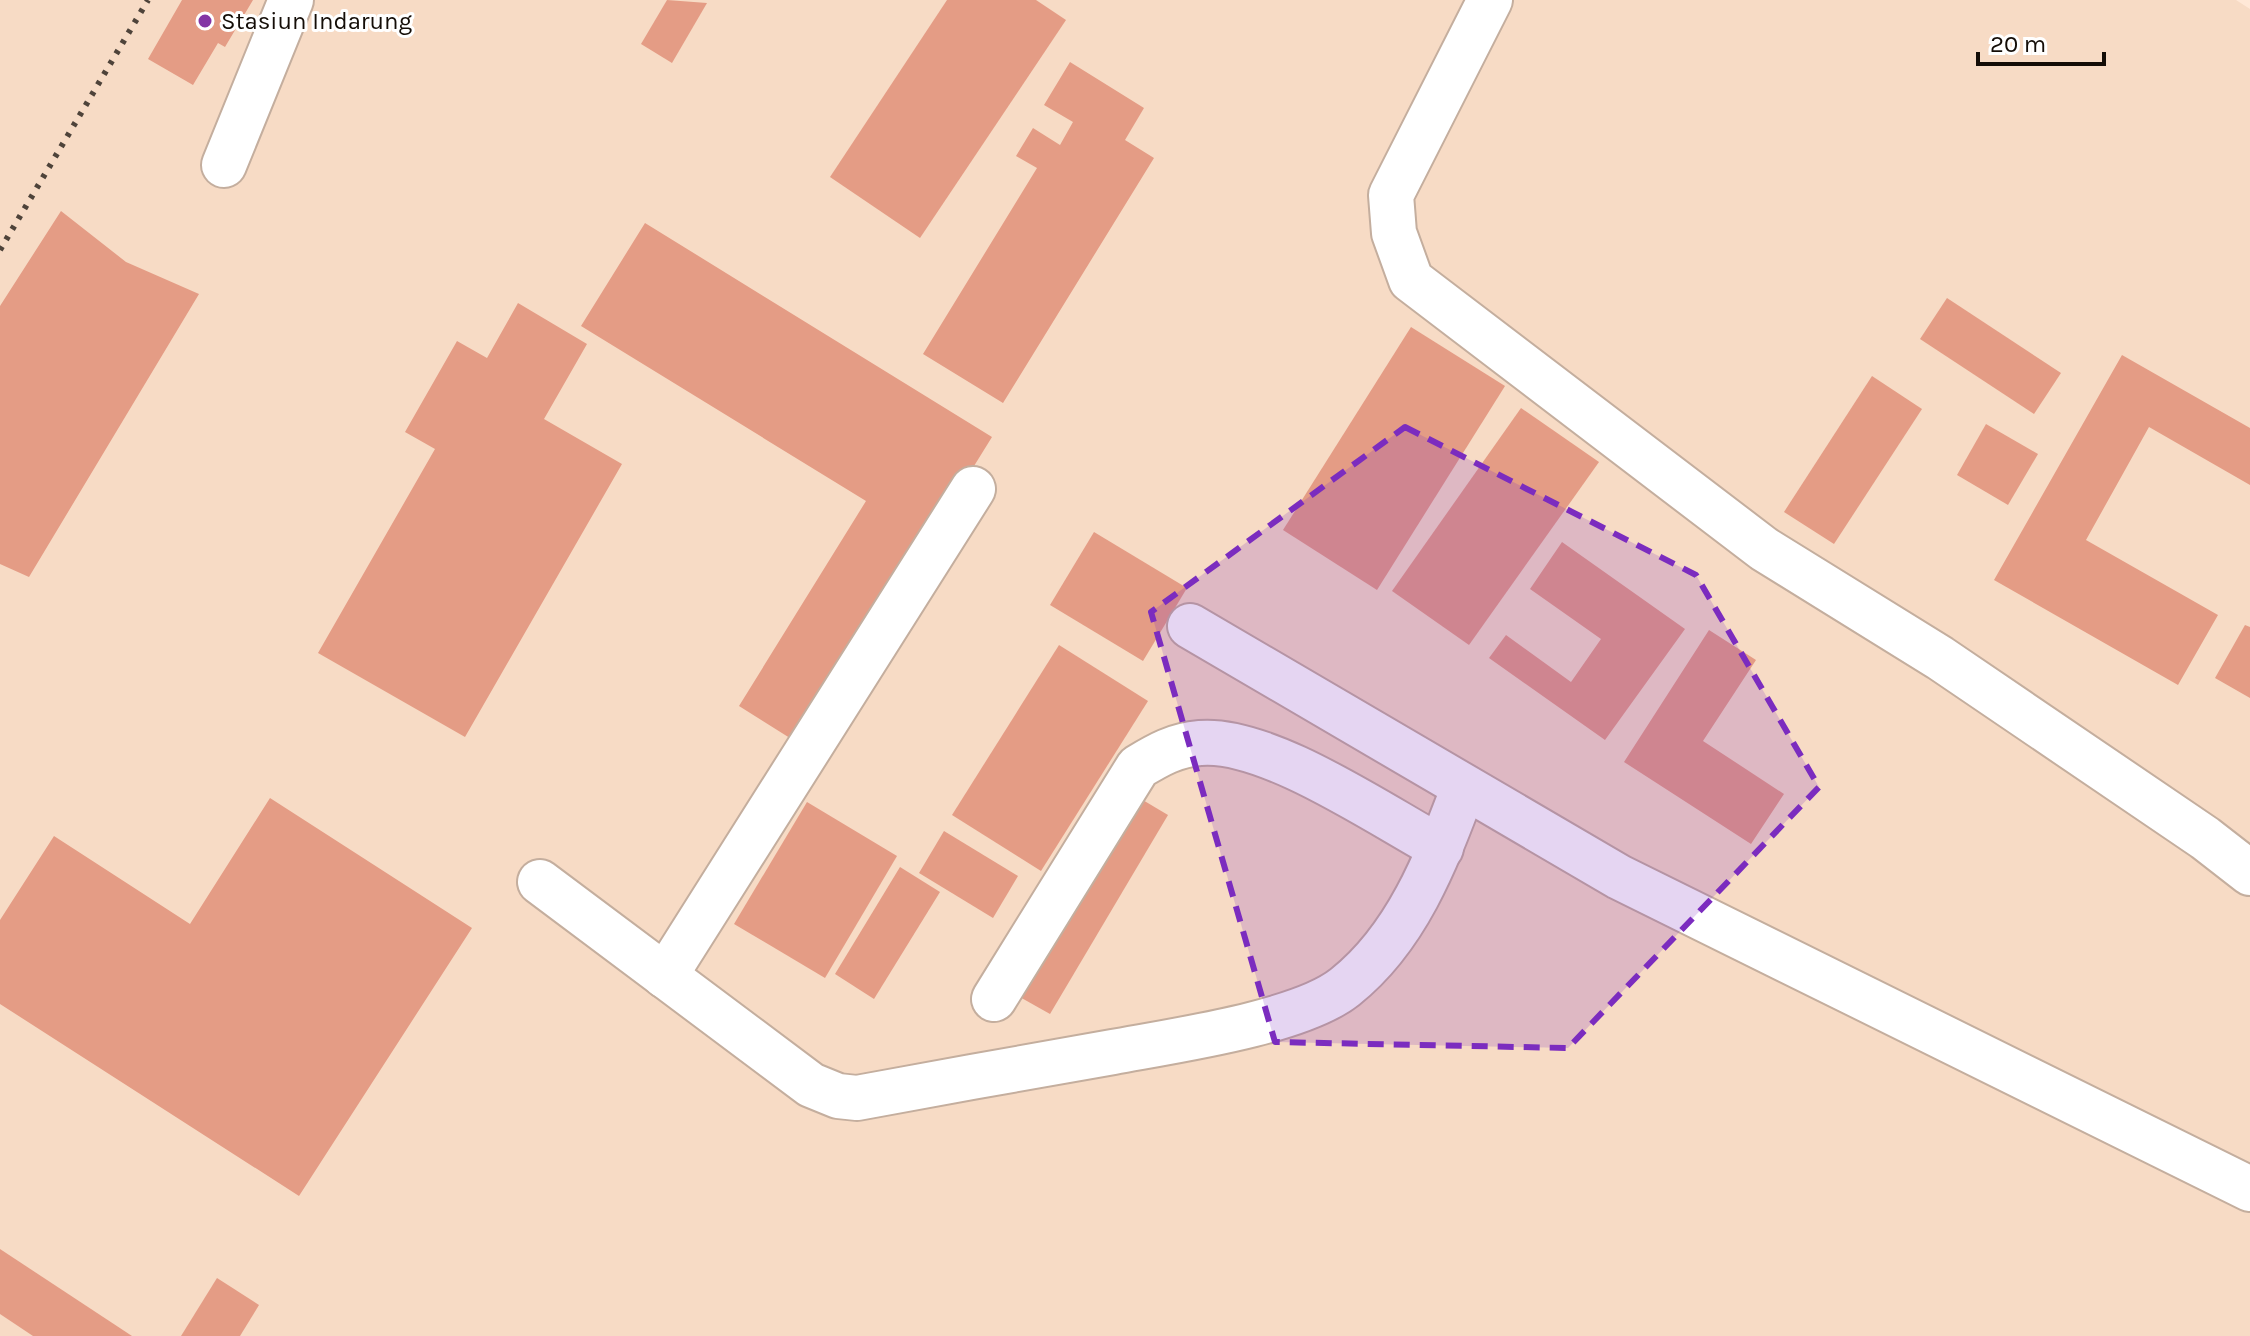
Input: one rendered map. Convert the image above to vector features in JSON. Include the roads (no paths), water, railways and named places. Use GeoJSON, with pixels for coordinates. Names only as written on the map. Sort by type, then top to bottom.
{"type":"FeatureCollection","features":[{"type":"Feature","properties":{"kind":"lane"},"geometry":{"type":"LineString","coordinates":[[224,165],[291,0]]}},
{"type":"Feature","properties":{"kind":"lane"},"geometry":{"type":"LineString","coordinates":[[1490,0],[1391,195],[1394,233],[1411,280],[1764,549],[1940,658],[2195,831],[2250,873]]}},
{"type":"Feature","properties":{"kind":"lane"},"geometry":{"type":"LineString","coordinates":[[665,976],[973,489]]}},
{"type":"Feature","properties":{"kind":"lane"},"geometry":{"type":"LineString","coordinates":[[1190,626],[1619,877],[2250,1189]]}},
{"type":"Feature","properties":{"kind":"lane"},"geometry":{"type":"LineString","coordinates":[[994,999],[1138,767],[1168,749],[1202,742],[1235,745],[1275,757],[1441,848]]}},
{"type":"Feature","properties":{"kind":"lane"},"geometry":{"type":"LineString","coordinates":[[540,882],[811,1085],[838,1096],[857,1098],[1204,1035],[1302,1009],[1345,988],[1405,918],[1441,848],[1464,787]]}},
{"type":"Feature","properties":{"kind":"railway"},"geometry":{"type":"LineString","coordinates":[[0,250],[148,0]]}},
{"type":"Feature","properties":{"kind":"place","name":"Stasiun Indarung"},"geometry":{"type":"Point","coordinates":[205,21]}}]}
